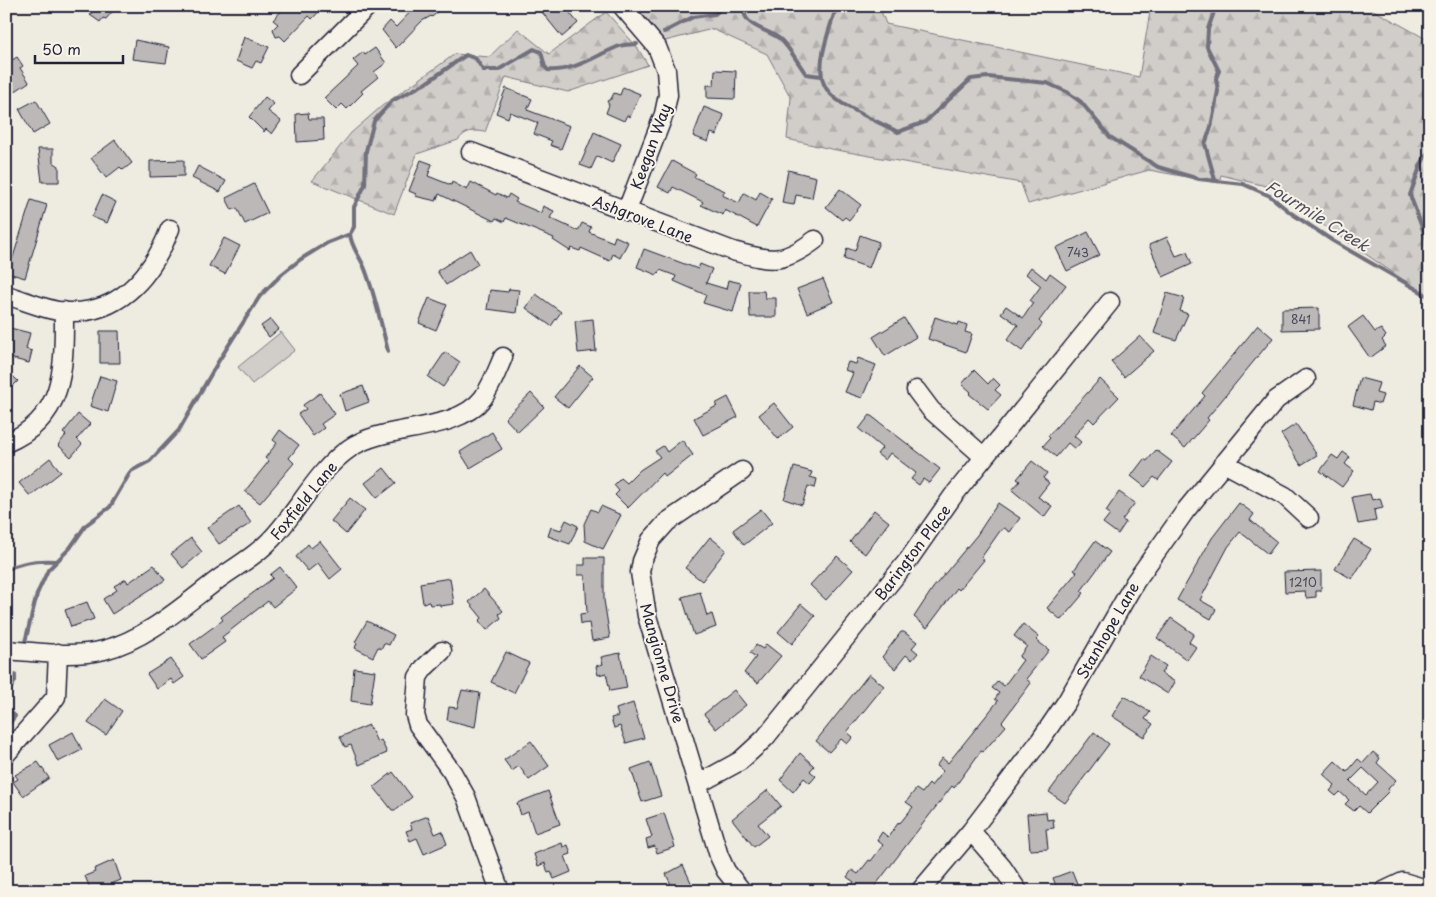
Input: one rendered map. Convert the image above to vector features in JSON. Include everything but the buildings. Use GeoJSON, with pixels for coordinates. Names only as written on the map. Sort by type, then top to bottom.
{"type":"FeatureCollection","features":[{"type":"Feature","properties":{"kind":"street"},"geometry":{"type":"LineString","coordinates":[[299,75],[368,6]]}},
{"type":"Feature","properties":{"kind":"street","name":"Keegan Way"},"geometry":{"type":"LineString","coordinates":[[622,6],[657,47],[666,70],[668,95],[664,114],[627,210]]}},
{"type":"Feature","properties":{"kind":"street","name":"Ashgrove Lane"},"geometry":{"type":"LineString","coordinates":[[471,152],[733,251],[764,258],[787,258],[815,240]]}},
{"type":"Feature","properties":{"kind":"street"},"geometry":{"type":"LineString","coordinates":[[6,294],[64,311],[95,308],[119,299],[129,292],[150,270],[160,254],[170,229]]}},
{"type":"Feature","properties":{"kind":"street","name":"Barington Place"},"geometry":{"type":"LineString","coordinates":[[698,784],[740,760],[765,738],[910,559],[953,496],[1110,302]]}},
{"type":"Feature","properties":{"kind":"street"},"geometry":{"type":"LineString","coordinates":[[6,443],[38,422],[55,398],[63,368],[64,311]]}},
{"type":"Feature","properties":{"kind":"street","name":"Foxfield Lane"},"geometry":{"type":"LineString","coordinates":[[6,650],[79,654],[105,650],[131,640],[160,622],[266,544],[334,461],[350,448],[363,440],[444,420],[476,405],[490,385],[503,357]]}},
{"type":"Feature","properties":{"kind":"street","name":"Stanhope Lane"},"geometry":{"type":"LineString","coordinates":[[920,891],[971,831],[1039,742],[1067,701],[1135,582],[1156,550],[1276,400],[1306,379]]}},
{"type":"Feature","properties":{"kind":"street"},"geometry":{"type":"LineString","coordinates":[[916,390],[930,410],[984,457]]}},
{"type":"Feature","properties":{"kind":"street"},"geometry":{"type":"LineString","coordinates":[[1224,463],[1285,496],[1309,518]]}},
{"type":"Feature","properties":{"kind":"street","name":"Mangionne Drive"},"geometry":{"type":"LineString","coordinates":[[742,471],[668,522],[651,540],[642,561],[640,572],[647,616],[719,856],[726,871],[742,891]]}},
{"type":"Feature","properties":{"kind":"street"},"geometry":{"type":"LineString","coordinates":[[442,651],[424,668],[418,677],[415,716],[418,725],[452,772],[466,797],[500,891]]}},
{"type":"Feature","properties":{"kind":"street"},"geometry":{"type":"LineString","coordinates":[[6,754],[56,697],[58,653]]}},
{"type":"Feature","properties":{"kind":"street"},"geometry":{"type":"LineString","coordinates":[[971,831],[1002,868],[1018,891]]}},
{"type":"Feature","properties":{"kind":"street"},"geometry":{"type":"LineString","coordinates":[[1384,891],[1403,882],[1430,890]]}},
{"type":"Feature","properties":{"kind":"green space"},"geometry":{"type":"Polygon","coordinates":[[[635,6],[879,6],[886,24],[1139,77],[1151,6],[1366,6],[1430,41],[1430,298],[1304,212],[1306,209],[1270,187],[1221,175],[1219,183],[1149,170],[1028,204],[1021,183],[831,149],[787,139],[791,98],[767,54],[712,29],[665,41],[635,6]]]}},
{"type":"Feature","properties":{"kind":"green space"},"geometry":{"type":"Polygon","coordinates":[[[606,12],[637,47],[648,65],[568,92],[506,77],[485,132],[470,132],[464,134],[458,140],[417,154],[394,214],[312,181],[351,133],[382,106],[455,54],[489,57],[518,29],[549,54],[606,12]]]}},
{"type":"Feature","properties":{"kind":"green space"},"geometry":{"type":"Polygon","coordinates":[[[281,332],[295,350],[252,384],[238,367],[281,332]]]}},
{"type":"Feature","properties":{"kind":"waterway"},"geometry":{"type":"LineString","coordinates":[[664,32],[693,17],[715,14],[723,6]]}},
{"type":"Feature","properties":{"kind":"waterway"},"geometry":{"type":"LineString","coordinates":[[744,6],[744,13],[747,19],[756,27],[780,39],[791,51],[806,74],[821,76]]}},
{"type":"Feature","properties":{"kind":"waterway","name":"Fourmile Creek"},"geometry":{"type":"LineString","coordinates":[[837,6],[822,59],[822,76],[826,88],[836,99],[851,109],[898,132],[925,122],[971,79],[988,77],[1047,83],[1067,92],[1081,102],[1110,137],[1158,167],[1199,179],[1243,184],[1270,196],[1291,213],[1333,241],[1430,297]]}},
{"type":"Feature","properties":{"kind":"waterway"},"geometry":{"type":"LineString","coordinates":[[1215,180],[1205,144],[1211,127],[1218,91],[1216,78],[1219,71],[1207,47],[1208,29],[1216,6]]}},
{"type":"Feature","properties":{"kind":"waterway"},"geometry":{"type":"LineString","coordinates":[[25,642],[37,594],[48,570],[70,548],[86,525],[110,507],[131,471],[150,461],[179,430],[218,362],[260,296],[282,274],[301,259],[327,243],[350,234],[354,227],[354,207],[365,185],[366,151],[374,121],[392,101],[426,83],[466,55],[476,59],[483,70],[498,70],[534,49],[541,52],[545,67],[548,70],[557,70],[584,63],[619,46],[637,44]]}},
{"type":"Feature","properties":{"kind":"waterway"},"geometry":{"type":"LineString","coordinates":[[1430,149],[1421,164],[1410,195],[1430,249]]}},
{"type":"Feature","properties":{"kind":"waterway"},"geometry":{"type":"LineString","coordinates":[[350,234],[372,289],[388,351]]}},
{"type":"Feature","properties":{"kind":"waterway"},"geometry":{"type":"LineString","coordinates":[[6,570],[30,562],[56,561]]}},
{"type":"Feature","properties":{"kind":"waterway"},"geometry":{"type":"LineString","coordinates":[[6,696],[15,681],[15,675]]}},
{"type":"Feature","properties":{"kind":"waterway"},"geometry":{"type":"LineString","coordinates":[[6,708],[15,716],[6,728]]}}]}
